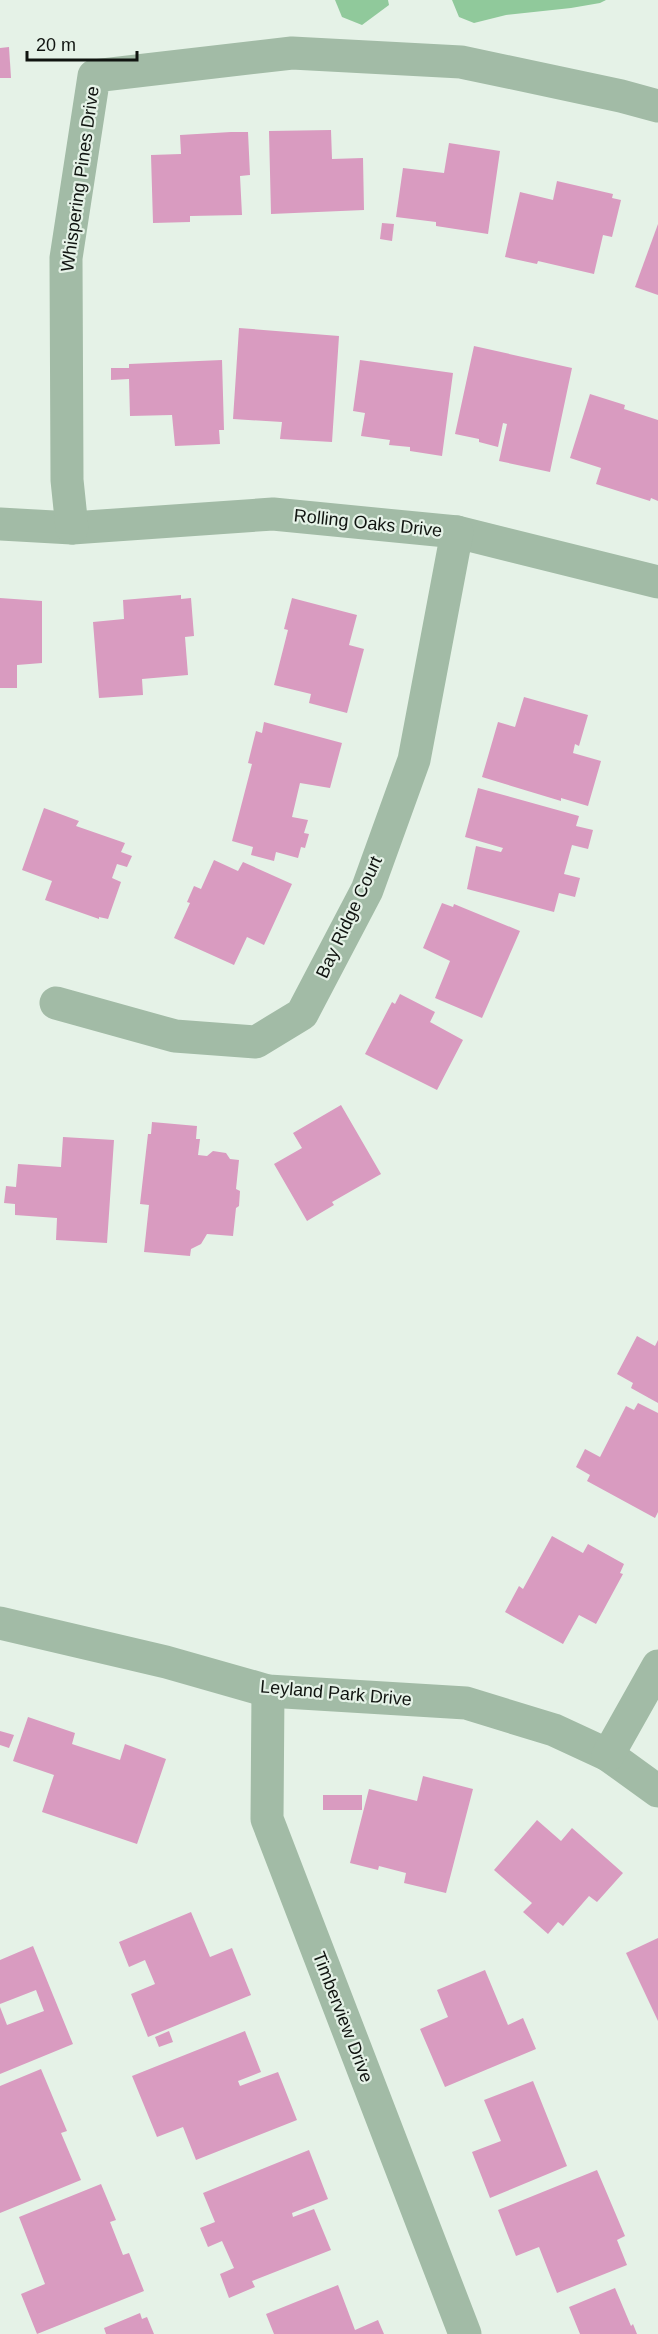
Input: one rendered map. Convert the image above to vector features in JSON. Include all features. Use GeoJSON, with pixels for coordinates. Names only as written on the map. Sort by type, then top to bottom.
{"type":"FeatureCollection","features":[{"type":"Feature","properties":{"kind":"street","name":"Whispering Pines Drive"},"geometry":{"type":"LineString","coordinates":[[72,528],[67,480],[66,258],[94,76],[292,53],[461,62],[658,106]]}},
{"type":"Feature","properties":{"kind":"street","name":"Rolling Oaks Drive"},"geometry":{"type":"LineString","coordinates":[[0,524],[72,528],[273,513],[457,532],[658,582]]}},
{"type":"Feature","properties":{"kind":"street","name":"Bay Ridge Court"},"geometry":{"type":"LineString","coordinates":[[56,1003],[175,1036],[256,1042],[302,1014],[367,890],[414,760],[457,532]]}},
{"type":"Feature","properties":{"kind":"street","name":"Leyland Park Drive"},"geometry":{"type":"LineString","coordinates":[[0,1623],[166,1662],[268,1691],[466,1703],[554,1730],[608,1755],[658,1791]]}},
{"type":"Feature","properties":{"kind":"street"},"geometry":{"type":"LineString","coordinates":[[608,1755],[658,1666]]}},
{"type":"Feature","properties":{"kind":"street","name":"Timberview Drive"},"geometry":{"type":"LineString","coordinates":[[268,1691],[267,1819],[465,2334]]}},
{"type":"Feature","properties":{"kind":"green space"},"geometry":{"type":"Polygon","coordinates":[[[335,0],[388,0],[389,5],[362,25],[342,17],[335,0]]]}},
{"type":"Feature","properties":{"kind":"green space"},"geometry":{"type":"Polygon","coordinates":[[[452,0],[606,0],[571,8],[506,15],[474,23],[459,17],[452,0]]]}},
{"type":"Feature","properties":{"kind":"building"},"geometry":{"type":"Polygon","coordinates":[[[9,47],[11,78],[0,78],[0,48],[9,47]]]}},
{"type":"Feature","properties":{"kind":"building"},"geometry":{"type":"Polygon","coordinates":[[[331,130],[332,159],[363,158],[364,210],[271,214],[269,131],[331,130]]]}},
{"type":"Feature","properties":{"kind":"building"},"geometry":{"type":"Polygon","coordinates":[[[248,132],[250,175],[240,176],[242,215],[190,216],[190,222],[153,223],[151,155],[181,154],[180,135],[248,132]]]}},
{"type":"Feature","properties":{"kind":"building"},"geometry":{"type":"Polygon","coordinates":[[[449,143],[500,151],[488,234],[436,226],[436,222],[396,217],[403,168],[444,173],[449,143]]]}},
{"type":"Feature","properties":{"kind":"building"},"geometry":{"type":"Polygon","coordinates":[[[557,181],[613,194],[612,198],[621,200],[612,237],[603,235],[594,274],[538,261],[537,264],[505,257],[520,192],[553,200],[557,181]]]}},
{"type":"Feature","properties":{"kind":"building"},"geometry":{"type":"Polygon","coordinates":[[[382,223],[394,224],[392,241],[380,239],[382,223]]]}},
{"type":"Feature","properties":{"kind":"building"},"geometry":{"type":"Polygon","coordinates":[[[658,224],[658,295],[635,287],[658,224]]]}},
{"type":"Feature","properties":{"kind":"building"},"geometry":{"type":"Polygon","coordinates":[[[239,328],[339,336],[332,442],[280,439],[282,422],[233,419],[239,328]]]}},
{"type":"Feature","properties":{"kind":"building"},"geometry":{"type":"Polygon","coordinates":[[[474,346],[572,368],[550,472],[499,461],[507,424],[503,423],[498,447],[479,442],[479,439],[455,434],[474,346]]]}},
{"type":"Feature","properties":{"kind":"building"},"geometry":{"type":"Polygon","coordinates":[[[222,360],[224,430],[219,430],[220,444],[175,446],[172,415],[130,416],[129,379],[111,380],[111,368],[129,368],[129,364],[222,360]]]}},
{"type":"Feature","properties":{"kind":"building"},"geometry":{"type":"Polygon","coordinates":[[[360,360],[453,373],[442,456],[410,451],[410,447],[389,445],[390,440],[361,436],[365,413],[353,411],[360,360]]]}},
{"type":"Feature","properties":{"kind":"building"},"geometry":{"type":"Polygon","coordinates":[[[590,394],[625,405],[624,409],[658,420],[658,501],[651,498],[650,501],[596,484],[601,468],[570,458],[590,394]]]}},
{"type":"Feature","properties":{"kind":"building"},"geometry":{"type":"Polygon","coordinates":[[[181,595],[181,599],[191,598],[194,636],[185,637],[188,675],[142,679],[143,695],[99,698],[93,622],[124,619],[123,600],[181,595]]]}},
{"type":"Feature","properties":{"kind":"building"},"geometry":{"type":"Polygon","coordinates":[[[0,598],[42,601],[42,663],[17,665],[17,688],[0,688],[0,598]]]}},
{"type":"Feature","properties":{"kind":"building"},"geometry":{"type":"Polygon","coordinates":[[[292,598],[357,615],[349,645],[364,649],[347,713],[309,703],[311,694],[274,685],[288,630],[284,629],[292,598]]]}},
{"type":"Feature","properties":{"kind":"building"},"geometry":{"type":"Polygon","coordinates":[[[524,697],[588,715],[579,746],[575,744],[573,753],[601,761],[588,806],[561,798],[561,801],[482,777],[498,722],[515,727],[524,697]]]}},
{"type":"Feature","properties":{"kind":"building"},"geometry":{"type":"Polygon","coordinates":[[[264,722],[342,743],[330,788],[300,783],[292,817],[308,820],[304,833],[309,834],[305,848],[301,847],[298,858],[276,852],[274,861],[251,855],[253,847],[232,841],[252,764],[248,763],[256,731],[262,733],[264,722]]]}},
{"type":"Feature","properties":{"kind":"building"},"geometry":{"type":"Polygon","coordinates":[[[478,788],[579,816],[576,826],[593,830],[588,849],[572,845],[564,874],[580,878],[575,897],[559,893],[554,912],[467,889],[476,846],[501,852],[503,848],[465,837],[478,788]]]}},
{"type":"Feature","properties":{"kind":"building"},"geometry":{"type":"Polygon","coordinates":[[[44,808],[79,821],[76,826],[125,843],[121,852],[132,856],[127,867],[117,864],[112,878],[121,882],[108,919],[99,917],[99,919],[45,900],[52,881],[22,870],[44,808]]]}},
{"type":"Feature","properties":{"kind":"building"},"geometry":{"type":"Polygon","coordinates":[[[214,860],[238,871],[243,862],[292,884],[264,945],[247,937],[234,965],[174,938],[190,903],[187,902],[194,886],[201,889],[214,860]]]}},
{"type":"Feature","properties":{"kind":"building"},"geometry":{"type":"Polygon","coordinates":[[[442,903],[453,907],[454,904],[520,931],[482,1018],[435,998],[450,961],[423,948],[442,903]]]}},
{"type":"Feature","properties":{"kind":"building"},"geometry":{"type":"Polygon","coordinates":[[[400,994],[435,1012],[430,1022],[463,1040],[437,1090],[365,1054],[392,1002],[395,1004],[400,994]]]}},
{"type":"Feature","properties":{"kind":"building"},"geometry":{"type":"Polygon","coordinates":[[[341,1105],[381,1174],[332,1202],[334,1205],[307,1221],[274,1164],[302,1148],[293,1133],[341,1105]]]}},
{"type":"Feature","properties":{"kind":"building"},"geometry":{"type":"Polygon","coordinates":[[[152,1122],[197,1126],[196,1139],[200,1139],[198,1155],[207,1156],[213,1151],[226,1153],[230,1159],[239,1160],[236,1189],[240,1191],[239,1206],[236,1208],[233,1236],[207,1234],[201,1244],[191,1249],[190,1256],[144,1252],[149,1205],[140,1204],[148,1134],[151,1134],[152,1122]]]}},
{"type":"Feature","properties":{"kind":"building"},"geometry":{"type":"Polygon","coordinates":[[[63,1137],[114,1140],[107,1243],[56,1240],[57,1218],[15,1215],[15,1204],[4,1203],[6,1186],[16,1187],[18,1164],[61,1167],[63,1137]]]}},
{"type":"Feature","properties":{"kind":"building"},"geometry":{"type":"Polygon","coordinates":[[[637,1336],[655,1346],[658,1340],[658,1403],[631,1388],[633,1383],[617,1374],[637,1336]]]}},
{"type":"Feature","properties":{"kind":"building"},"geometry":{"type":"Polygon","coordinates":[[[638,1403],[658,1413],[658,1512],[655,1518],[587,1481],[590,1475],[576,1467],[585,1449],[600,1457],[626,1406],[634,1410],[638,1403]]]}},
{"type":"Feature","properties":{"kind":"building"},"geometry":{"type":"Polygon","coordinates":[[[552,1536],[583,1553],[588,1544],[624,1564],[620,1573],[623,1574],[596,1624],[579,1615],[563,1644],[505,1612],[519,1586],[523,1589],[552,1536]]]}},
{"type":"Feature","properties":{"kind":"building"},"geometry":{"type":"Polygon","coordinates":[[[28,1717],[75,1733],[72,1744],[120,1760],[125,1744],[166,1759],[137,1844],[42,1812],[54,1775],[13,1761],[28,1717]]]}},
{"type":"Feature","properties":{"kind":"building"},"geometry":{"type":"Polygon","coordinates":[[[0,1731],[14,1735],[9,1748],[0,1745],[0,1731]]]}},
{"type":"Feature","properties":{"kind":"building"},"geometry":{"type":"Polygon","coordinates":[[[423,1776],[473,1789],[446,1893],[404,1883],[406,1873],[379,1866],[378,1870],[350,1863],[369,1789],[417,1801],[423,1776]]]}},
{"type":"Feature","properties":{"kind":"building"},"geometry":{"type":"Polygon","coordinates":[[[323,1795],[362,1795],[362,1810],[323,1810],[323,1795]]]}},
{"type":"Feature","properties":{"kind":"building"},"geometry":{"type":"Polygon","coordinates":[[[537,1820],[561,1841],[572,1828],[623,1873],[597,1902],[589,1896],[563,1926],[558,1922],[548,1934],[523,1912],[532,1903],[494,1870],[537,1820]]]}},
{"type":"Feature","properties":{"kind":"building"},"geometry":{"type":"Polygon","coordinates":[[[191,1912],[210,1957],[232,1948],[251,1995],[148,2037],[131,1994],[155,1984],[145,1960],[129,1967],[119,1942],[191,1912]]]}},
{"type":"Feature","properties":{"kind":"building"},"geometry":{"type":"Polygon","coordinates":[[[658,1938],[658,2021],[626,1953],[658,1938]]]}},
{"type":"Feature","properties":{"kind":"building"},"geometry":{"type":"Polygon","coordinates":[[[33,1946],[73,2044],[0,2074],[0,2007],[7,2025],[44,2011],[36,1990],[0,2004],[0,1960],[33,1946]]]}},
{"type":"Feature","properties":{"kind":"building"},"geometry":{"type":"Polygon","coordinates":[[[485,1970],[508,2025],[523,2018],[536,2049],[445,2087],[420,2029],[448,2017],[437,1990],[485,1970]]]}},
{"type":"Feature","properties":{"kind":"building"},"geometry":{"type":"Polygon","coordinates":[[[169,2031],[173,2042],[159,2047],[155,2037],[169,2031]]]}},
{"type":"Feature","properties":{"kind":"building"},"geometry":{"type":"Polygon","coordinates":[[[245,2031],[261,2072],[238,2081],[240,2086],[278,2072],[297,2120],[196,2160],[183,2127],[157,2137],[132,2076],[245,2031]]]}},
{"type":"Feature","properties":{"kind":"building"},"geometry":{"type":"Polygon","coordinates":[[[41,2069],[67,2131],[61,2133],[81,2180],[0,2213],[0,2086],[41,2069]]]}},
{"type":"Feature","properties":{"kind":"building"},"geometry":{"type":"Polygon","coordinates":[[[533,2081],[567,2166],[490,2198],[472,2152],[501,2141],[484,2100],[533,2081]]]}},
{"type":"Feature","properties":{"kind":"building"},"geometry":{"type":"Polygon","coordinates":[[[309,2150],[328,2199],[292,2213],[293,2217],[314,2209],[331,2250],[252,2281],[255,2287],[229,2298],[220,2274],[234,2268],[222,2241],[208,2247],[200,2228],[215,2222],[203,2193],[309,2150]]]}},
{"type":"Feature","properties":{"kind":"building"},"geometry":{"type":"Polygon","coordinates":[[[597,2170],[625,2236],[617,2240],[627,2265],[557,2293],[539,2247],[516,2256],[498,2210],[597,2170]]]}},
{"type":"Feature","properties":{"kind":"building"},"geometry":{"type":"Polygon","coordinates":[[[101,2184],[116,2220],[110,2222],[123,2255],[129,2253],[144,2291],[37,2334],[21,2294],[45,2284],[19,2217],[101,2184]]]}},
{"type":"Feature","properties":{"kind":"building"},"geometry":{"type":"Polygon","coordinates":[[[338,2285],[355,2330],[378,2320],[384,2334],[274,2334],[266,2314],[338,2285]]]}},
{"type":"Feature","properties":{"kind":"building"},"geometry":{"type":"Polygon","coordinates":[[[615,2288],[631,2326],[633,2324],[637,2334],[580,2334],[569,2307],[615,2288]]]}},
{"type":"Feature","properties":{"kind":"building"},"geometry":{"type":"Polygon","coordinates":[[[140,2313],[142,2319],[147,2317],[154,2334],[106,2334],[104,2328],[140,2313]]]}}]}
